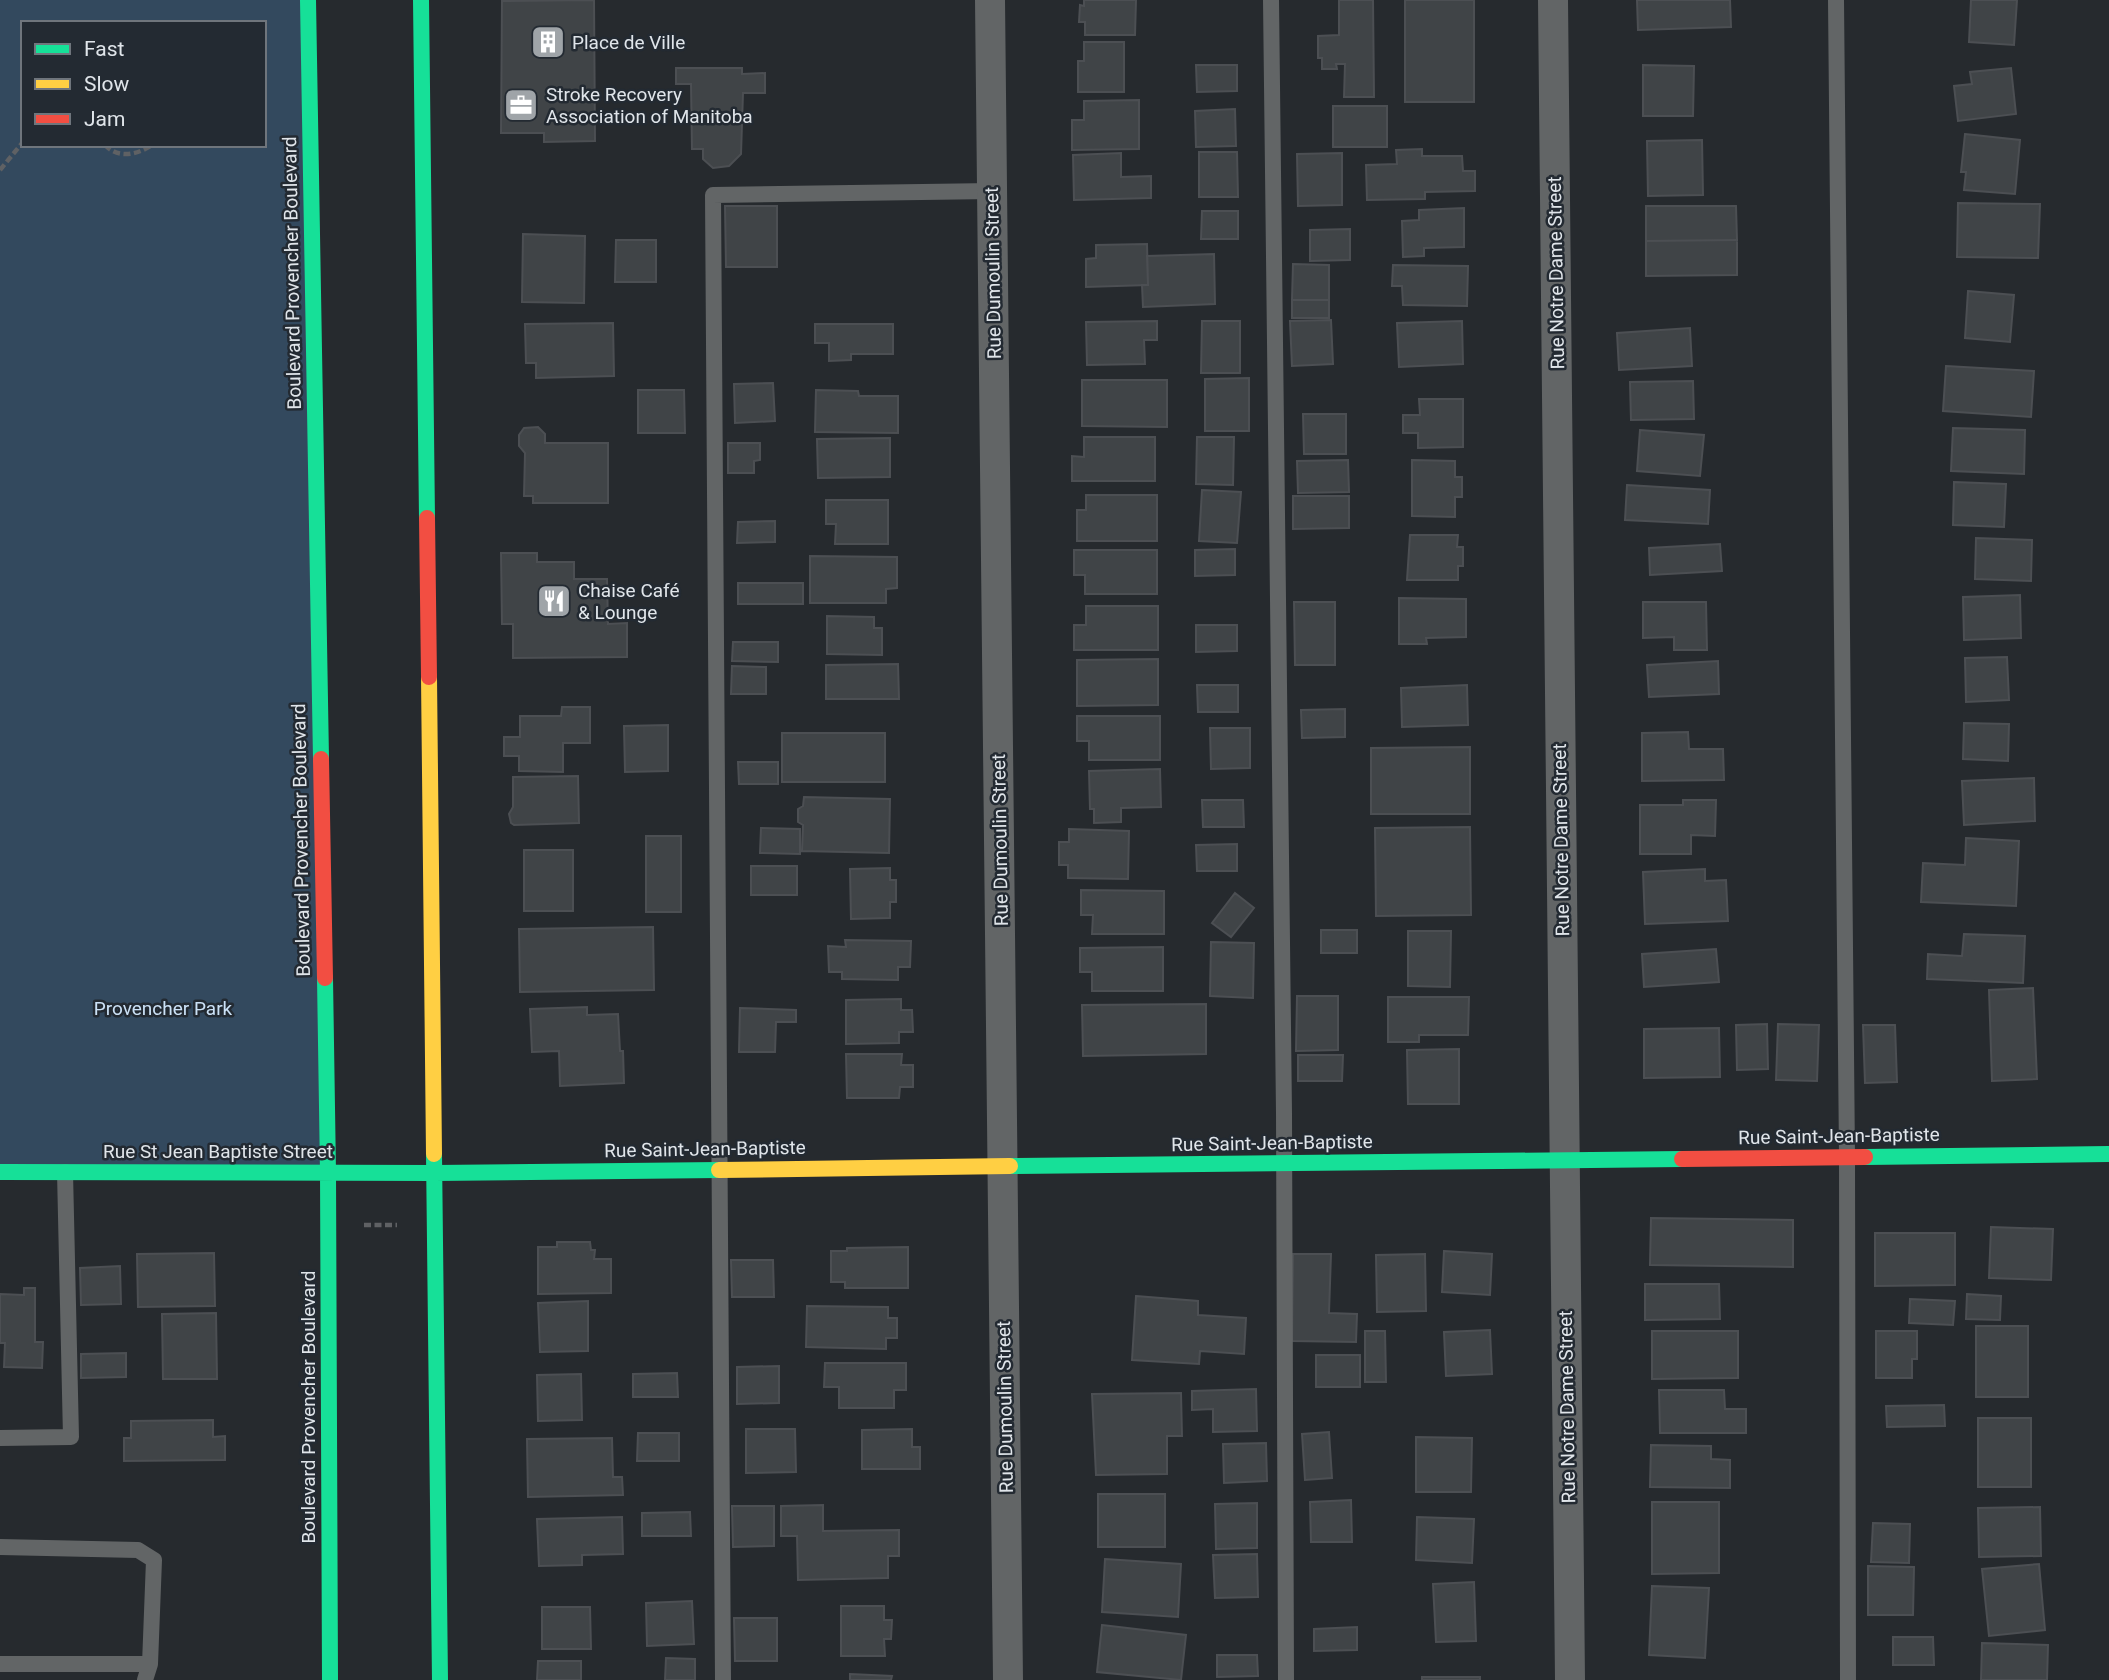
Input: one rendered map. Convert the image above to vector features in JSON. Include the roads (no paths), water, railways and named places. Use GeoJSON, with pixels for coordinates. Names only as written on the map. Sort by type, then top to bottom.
{"type":"FeatureCollection","features":[{"type":"Feature","properties":{"kind":"main road","name":"Boulevard Provencher Boulevard"},"geometry":{"type":"LineString","coordinates":[[308,0],[328,1172],[330,1680]]}},
{"type":"Feature","properties":{"kind":"main road"},"geometry":{"type":"LineString","coordinates":[[421,0],[440,1680]]}},
{"type":"Feature","properties":{"kind":"main road","name":"Rue Saint-Jean-Baptiste"},"geometry":{"type":"LineString","coordinates":[[435,1173],[2109,1154]]}},
{"type":"Feature","properties":{"kind":"main road","name":"Rue St Jean Baptiste Street"},"geometry":{"type":"LineString","coordinates":[[0,1172],[435,1173]]}},
{"type":"Feature","properties":{"kind":"street","name":"Rue Dumoulin Street"},"geometry":{"type":"LineString","coordinates":[[990,0],[1008,1680]]}},
{"type":"Feature","properties":{"kind":"street","name":"Rue Notre Dame Street"},"geometry":{"type":"LineString","coordinates":[[1553,0],[1570,1680]]}},
{"type":"Feature","properties":{"kind":"lane"},"geometry":{"type":"LineString","coordinates":[[1271,0],[1284,1163],[1286,1680]]}},
{"type":"Feature","properties":{"kind":"lane"},"geometry":{"type":"LineString","coordinates":[[1836,0],[1849,1680]]}},
{"type":"Feature","properties":{"kind":"lane"},"geometry":{"type":"LineString","coordinates":[[723,1680],[713,195],[993,191]]}},
{"type":"Feature","properties":{"kind":"lane"},"geometry":{"type":"LineString","coordinates":[[0,1438],[71,1437],[65,1171]]}},
{"type":"Feature","properties":{"kind":"lane"},"geometry":{"type":"LineString","coordinates":[[0,1547],[138,1549],[154,1560],[150,1664],[145,1680]]}},
{"type":"Feature","properties":{"kind":"lane"},"geometry":{"type":"LineString","coordinates":[[0,1664],[150,1664]]}},
{"type":"Feature","properties":{"kind":"place","name":"Place de Ville"},"geometry":{"type":"Point","coordinates":[548,42]}},
{"type":"Feature","properties":{"kind":"place","name":"Stroke Recovery Association of Manitoba"},"geometry":{"type":"Point","coordinates":[521,105]}},
{"type":"Feature","properties":{"kind":"place","name":"Chaise Café & Lounge"},"geometry":{"type":"Point","coordinates":[554,601]}},
{"type":"Feature","properties":{"kind":"park label","name":"Provencher Park"},"geometry":{"type":"Point","coordinates":[163,1008]}}]}
